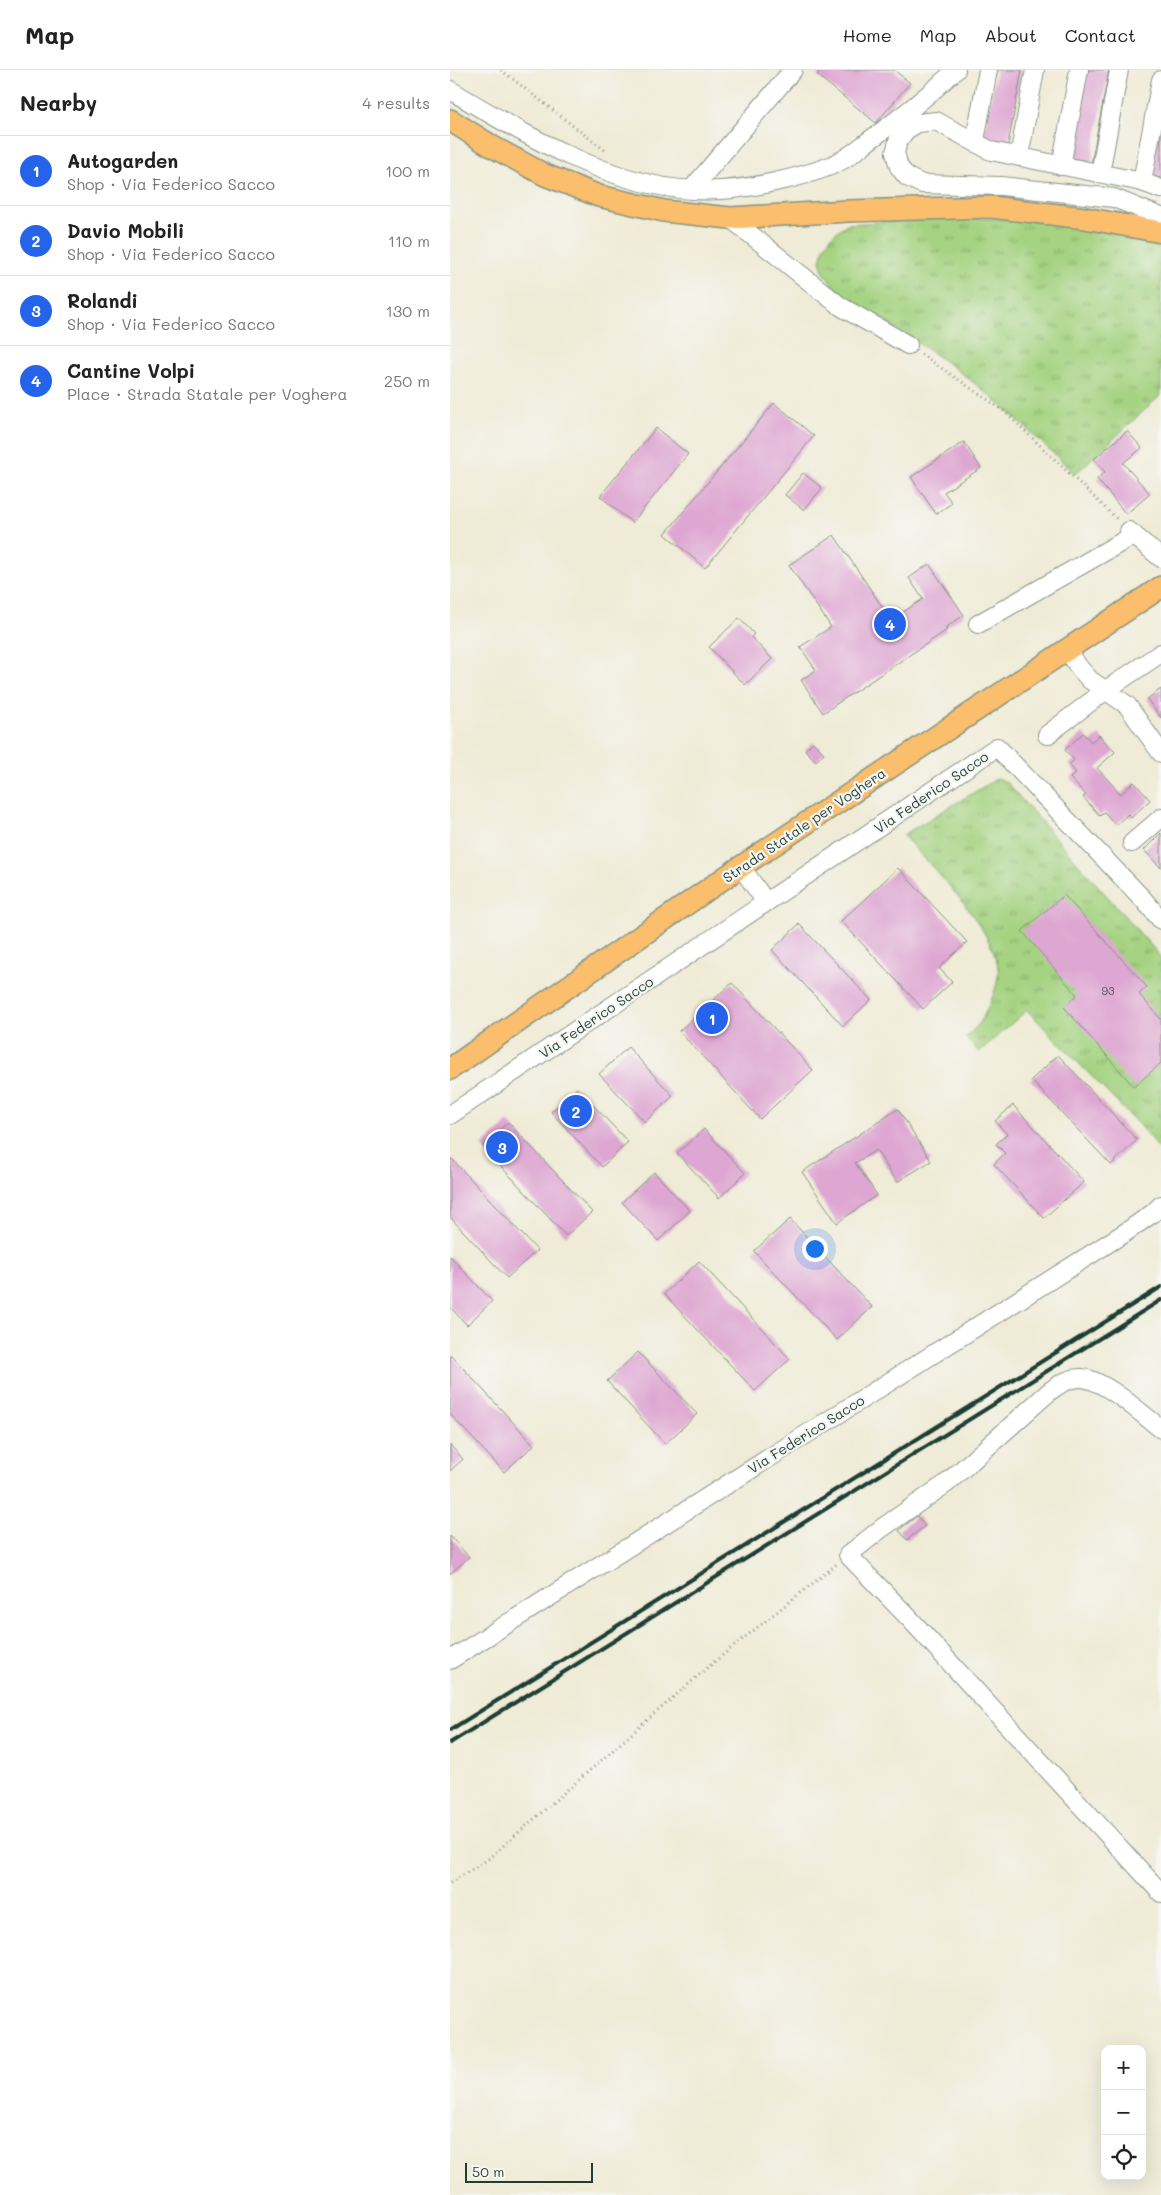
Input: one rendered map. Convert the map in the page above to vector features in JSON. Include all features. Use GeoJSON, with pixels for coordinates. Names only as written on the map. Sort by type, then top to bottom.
{"type":"FeatureCollection","features":[{"type":"Feature","properties":{"kind":"main road"},"geometry":{"type":"LineString","coordinates":[[450,120],[493,147],[545,175],[599,196],[664,211],[730,218],[848,211],[991,207],[1085,218],[1161,232]]}},
{"type":"Feature","properties":{"kind":"main road","name":"Strada Statale per Voghera"},"geometry":{"type":"LineString","coordinates":[[450,1069],[742,867],[1161,587]]}},
{"type":"Feature","properties":{"kind":"street"},"geometry":{"type":"LineString","coordinates":[[691,190],[792,70]]}},
{"type":"Feature","properties":{"kind":"street"},"geometry":{"type":"LineString","coordinates":[[450,90],[494,116],[581,162],[652,184],[691,190],[715,191],[748,188],[788,179],[843,160],[921,102],[956,70]]}},
{"type":"Feature","properties":{"kind":"street"},"geometry":{"type":"LineString","coordinates":[[975,141],[987,70]]}},
{"type":"Feature","properties":{"kind":"street"},"geometry":{"type":"LineString","coordinates":[[1019,157],[1035,70]]}},
{"type":"Feature","properties":{"kind":"street"},"geometry":{"type":"LineString","coordinates":[[1061,166],[1079,70]]}},
{"type":"Feature","properties":{"kind":"street"},"geometry":{"type":"LineString","coordinates":[[1100,174],[1119,70]]}},
{"type":"Feature","properties":{"kind":"street"},"geometry":{"type":"LineString","coordinates":[[1142,182],[1161,80]]}},
{"type":"Feature","properties":{"kind":"street"},"geometry":{"type":"LineString","coordinates":[[1161,189],[1142,182],[991,151],[936,122],[918,123],[906,130],[898,141],[895,153],[899,167],[907,177],[922,184],[1001,186],[1114,198],[1161,217]]}},
{"type":"Feature","properties":{"kind":"street"},"geometry":{"type":"LineString","coordinates":[[730,218],[840,306],[908,345]]}},
{"type":"Feature","properties":{"kind":"street"},"geometry":{"type":"LineString","coordinates":[[978,624],[1131,533],[1161,558]]}},
{"type":"Feature","properties":{"kind":"street"},"geometry":{"type":"LineString","coordinates":[[1068,649],[1090,680],[1127,705],[1161,753]]}},
{"type":"Feature","properties":{"kind":"street"},"geometry":{"type":"LineString","coordinates":[[1047,735],[1106,690],[1161,653]]}},
{"type":"Feature","properties":{"kind":"street","name":"Via Federico Sacco"},"geometry":{"type":"LineString","coordinates":[[450,1115],[997,748],[1161,920]]}},
{"type":"Feature","properties":{"kind":"street"},"geometry":{"type":"LineString","coordinates":[[1132,843],[1161,818]]}},
{"type":"Feature","properties":{"kind":"street"},"geometry":{"type":"LineString","coordinates":[[742,867],[766,902]]}},
{"type":"Feature","properties":{"kind":"street","name":"Via Federico Sacco"},"geometry":{"type":"LineString","coordinates":[[450,1660],[1126,1232],[1161,1206]]}},
{"type":"Feature","properties":{"kind":"street"},"geometry":{"type":"LineString","coordinates":[[1161,1429],[1103,1384],[1082,1378],[1070,1380],[1058,1385],[1042,1398],[948,1484],[882,1528],[848,1555],[909,1618],[1161,1893]]}},
{"type":"Feature","properties":{"kind":"path"},"geometry":{"type":"LineString","coordinates":[[501,70],[609,154]]}},
{"type":"Feature","properties":{"kind":"path"},"geometry":{"type":"LineString","coordinates":[[908,345],[1004,411],[1131,533]]}},
{"type":"Feature","properties":{"kind":"path"},"geometry":{"type":"LineString","coordinates":[[450,1883],[487,1860],[714,1662],[848,1555]]}},
{"type":"Feature","properties":{"kind":"green space"},"geometry":{"type":"Polygon","coordinates":[[[945,218],[1023,219],[1098,229],[1161,244],[1161,395],[1075,474],[987,393],[936,355],[838,290],[823,270],[821,256],[826,244],[836,232],[847,224],[945,218]]]}},
{"type":"Feature","properties":{"kind":"green space"},"geometry":{"type":"Polygon","coordinates":[[[998,778],[1007,783],[1161,957],[1161,1151],[1139,1125],[1027,1010],[979,1052],[965,1038],[979,1024],[986,1012],[995,988],[998,967],[993,950],[973,915],[959,897],[903,835],[998,778]]]}},
{"type":"Feature","properties":{"kind":"building"},"geometry":{"type":"Polygon","coordinates":[[[821,70],[894,70],[910,83],[876,123],[817,75],[821,70]]]}},
{"type":"Feature","properties":{"kind":"building"},"geometry":{"type":"Polygon","coordinates":[[[996,70],[1022,70],[1007,150],[982,145],[996,70]]]}},
{"type":"Feature","properties":{"kind":"building"},"geometry":{"type":"Polygon","coordinates":[[[1083,70],[1109,70],[1091,164],[1066,159],[1083,70]]]}},
{"type":"Feature","properties":{"kind":"building"},"geometry":{"type":"Polygon","coordinates":[[[1161,115],[1161,178],[1149,176],[1161,115]]]}},
{"type":"Feature","properties":{"kind":"building"},"geometry":{"type":"Polygon","coordinates":[[[774,403],[814,436],[705,568],[665,534],[774,403]]]}},
{"type":"Feature","properties":{"kind":"building"},"geometry":{"type":"Polygon","coordinates":[[[656,428],[688,454],[632,523],[600,496],[656,428]]]}},
{"type":"Feature","properties":{"kind":"building"},"geometry":{"type":"Polygon","coordinates":[[[1127,431],[1142,448],[1123,463],[1150,494],[1126,514],[1097,479],[1105,472],[1094,459],[1127,431]]]}},
{"type":"Feature","properties":{"kind":"building"},"geometry":{"type":"Polygon","coordinates":[[[964,442],[981,468],[944,492],[952,503],[936,514],[911,477],[964,442]]]}},
{"type":"Feature","properties":{"kind":"building"},"geometry":{"type":"Polygon","coordinates":[[[803,473],[822,488],[804,510],[785,495],[803,473]]]}},
{"type":"Feature","properties":{"kind":"building"},"geometry":{"type":"Polygon","coordinates":[[[834,535],[891,620],[923,599],[909,578],[929,564],[964,615],[945,628],[947,630],[823,713],[801,680],[816,670],[800,647],[831,627],[789,565],[834,535]]]}},
{"type":"Feature","properties":{"kind":"building"},"geometry":{"type":"Polygon","coordinates":[[[739,618],[754,634],[751,637],[772,659],[745,685],[709,647],[739,618]]]}},
{"type":"Feature","properties":{"kind":"building"},"geometry":{"type":"Polygon","coordinates":[[[1161,689],[1161,718],[1147,699],[1161,689]]]}},
{"type":"Feature","properties":{"kind":"building"},"geometry":{"type":"Polygon","coordinates":[[[1083,733],[1091,742],[1099,735],[1115,752],[1097,768],[1121,794],[1134,782],[1150,800],[1131,818],[1128,814],[1116,825],[1104,812],[1100,816],[1083,797],[1086,795],[1070,778],[1076,773],[1069,765],[1074,760],[1065,750],[1083,733]]]}},
{"type":"Feature","properties":{"kind":"building"},"geometry":{"type":"Polygon","coordinates":[[[813,742],[824,753],[816,761],[805,750],[813,742]]]}},
{"type":"Feature","properties":{"kind":"building"},"geometry":{"type":"Polygon","coordinates":[[[1161,833],[1161,868],[1144,850],[1161,833]]]}},
{"type":"Feature","properties":{"kind":"building"},"geometry":{"type":"Polygon","coordinates":[[[898,868],[967,942],[939,968],[952,982],[923,1009],[841,921],[898,868]]]}},
{"type":"Feature","properties":{"kind":"building"},"geometry":{"type":"Polygon","coordinates":[[[1064,895],[1147,987],[1139,994],[1161,1019],[1161,1063],[1134,1087],[1064,1007],[1077,995],[1022,931],[1064,895]]]}},
{"type":"Feature","properties":{"kind":"building"},"geometry":{"type":"Polygon","coordinates":[[[799,924],[871,1000],[843,1026],[772,950],[799,924]]]}},
{"type":"Feature","properties":{"kind":"building"},"geometry":{"type":"Polygon","coordinates":[[[732,983],[813,1070],[760,1119],[679,1031],[732,983]]]}},
{"type":"Feature","properties":{"kind":"building"},"geometry":{"type":"Polygon","coordinates":[[[628,1047],[673,1096],[645,1122],[599,1074],[628,1047]]]}},
{"type":"Feature","properties":{"kind":"building"},"geometry":{"type":"Polygon","coordinates":[[[1058,1055],[1137,1140],[1111,1165],[1031,1080],[1058,1055]]]}},
{"type":"Feature","properties":{"kind":"building"},"geometry":{"type":"Polygon","coordinates":[[[577,1088],[628,1142],[602,1167],[551,1112],[577,1088]]]}},
{"type":"Feature","properties":{"kind":"building"},"geometry":{"type":"Polygon","coordinates":[[[1013,1105],[1084,1182],[1044,1218],[994,1164],[1005,1153],[996,1144],[1007,1134],[995,1121],[1013,1105]]]}},
{"type":"Feature","properties":{"kind":"building"},"geometry":{"type":"Polygon","coordinates":[[[898,1109],[931,1161],[897,1182],[876,1150],[855,1163],[877,1195],[837,1223],[802,1172],[898,1109]]]}},
{"type":"Feature","properties":{"kind":"building"},"geometry":{"type":"Polygon","coordinates":[[[508,1122],[592,1212],[566,1236],[482,1146],[508,1122]]]}},
{"type":"Feature","properties":{"kind":"building"},"geometry":{"type":"Polygon","coordinates":[[[704,1129],[745,1173],[719,1198],[677,1153],[704,1129]]]}},
{"type":"Feature","properties":{"kind":"building"},"geometry":{"type":"Polygon","coordinates":[[[452,1159],[537,1250],[507,1278],[450,1217],[450,1161],[452,1159]]]}},
{"type":"Feature","properties":{"kind":"building"},"geometry":{"type":"Polygon","coordinates":[[[654,1172],[690,1211],[658,1241],[622,1202],[654,1172]]]}},
{"type":"Feature","properties":{"kind":"building"},"geometry":{"type":"Polygon","coordinates":[[[790,1219],[872,1307],[837,1340],[754,1251],[790,1219]]]}},
{"type":"Feature","properties":{"kind":"building"},"geometry":{"type":"Polygon","coordinates":[[[450,1256],[492,1301],[467,1325],[450,1307],[450,1256]]]}},
{"type":"Feature","properties":{"kind":"building"},"geometry":{"type":"Polygon","coordinates":[[[699,1261],[790,1359],[755,1391],[664,1294],[699,1261]]]}},
{"type":"Feature","properties":{"kind":"building"},"geometry":{"type":"Polygon","coordinates":[[[638,1352],[697,1414],[665,1444],[607,1381],[638,1352]]]}},
{"type":"Feature","properties":{"kind":"building"},"geometry":{"type":"Polygon","coordinates":[[[450,1354],[534,1445],[504,1472],[450,1414],[450,1354]]]}},
{"type":"Feature","properties":{"kind":"building"},"geometry":{"type":"Polygon","coordinates":[[[450,1445],[463,1459],[450,1471],[450,1445]]]}},
{"type":"Feature","properties":{"kind":"building"},"geometry":{"type":"Polygon","coordinates":[[[917,1516],[925,1526],[907,1540],[899,1530],[917,1516]]]}},
{"type":"Feature","properties":{"kind":"building"},"geometry":{"type":"Polygon","coordinates":[[[450,1536],[469,1557],[450,1574],[450,1536]]]}},
{"type":"Feature","properties":{"kind":"railway"},"geometry":{"type":"LineString","coordinates":[[450,1730],[1161,1287]]}},
{"type":"Feature","properties":{"kind":"railway"},"geometry":{"type":"LineString","coordinates":[[450,1743],[1161,1300]]}},
{"type":"Feature","properties":{"kind":"place","name":"Cantine Volpi"},"geometry":{"type":"Point","coordinates":[890,624]}},
{"type":"Feature","properties":{"kind":"place","name":"Autogarden"},"geometry":{"type":"Point","coordinates":[712,1018]}},
{"type":"Feature","properties":{"kind":"place","name":"Davio Mobili"},"geometry":{"type":"Point","coordinates":[576,1111]}},
{"type":"Feature","properties":{"kind":"place","name":"Rolandi"},"geometry":{"type":"Point","coordinates":[502,1147]}}]}
